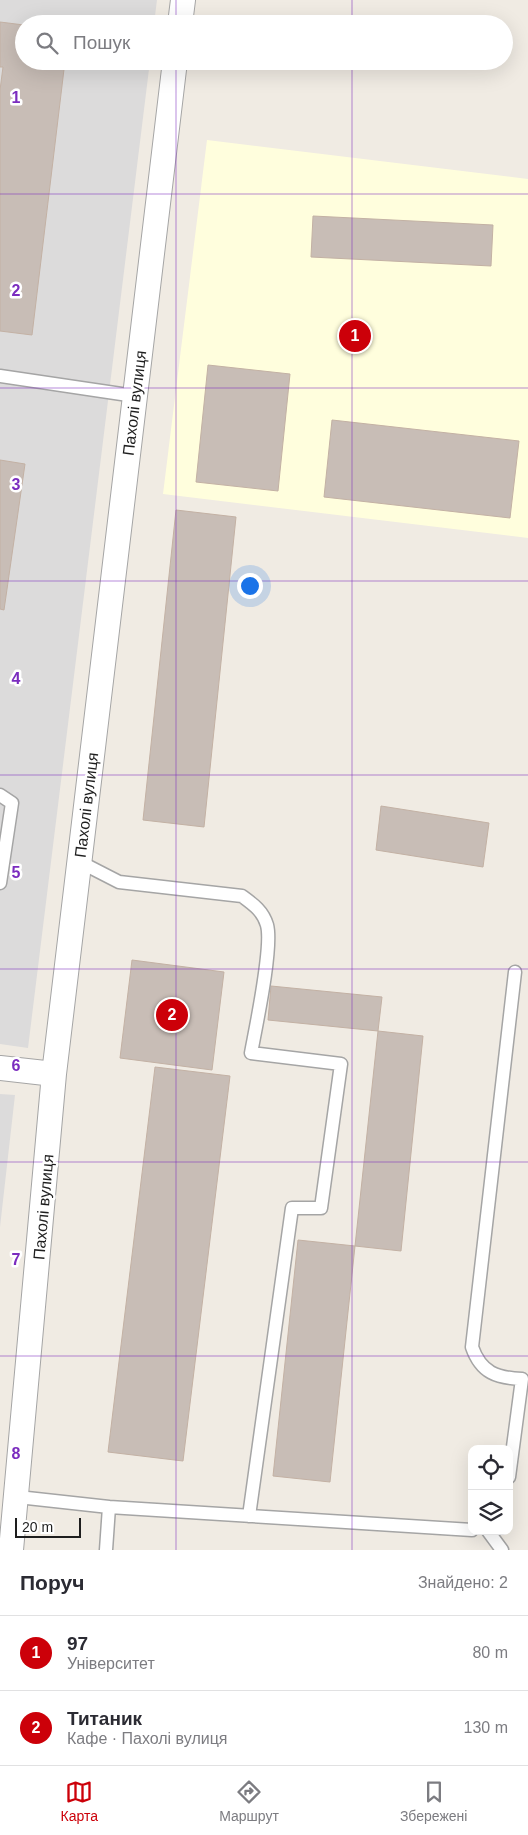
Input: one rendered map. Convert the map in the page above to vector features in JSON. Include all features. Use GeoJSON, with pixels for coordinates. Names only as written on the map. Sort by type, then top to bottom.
{"type":"FeatureCollection","features":[{"type":"Feature","properties":{"kind":"street"},"geometry":{"type":"LineString","coordinates":[[181,15],[183,0]]}},
{"type":"Feature","properties":{"kind":"street","name":"Пахолі вулиця"},"geometry":{"type":"LineString","coordinates":[[12,1550],[54,1074],[174,70]]}},
{"type":"Feature","properties":{"kind":"street"},"geometry":{"type":"LineString","coordinates":[[0,1068],[54,1074]]}},
{"type":"Feature","properties":{"kind":"lane"},"geometry":{"type":"LineString","coordinates":[[0,376],[135,396]]}},
{"type":"Feature","properties":{"kind":"lane"},"geometry":{"type":"LineString","coordinates":[[0,795],[12,804],[0,883]]}},
{"type":"Feature","properties":{"kind":"lane"},"geometry":{"type":"LineString","coordinates":[[80,862],[119,882],[242,896],[258,908],[267,925],[268,946],[252,1053],[341,1064],[321,1208],[292,1208],[249,1516]]}},
{"type":"Feature","properties":{"kind":"lane"},"geometry":{"type":"LineString","coordinates":[[513,1453],[525,1380],[501,1378],[477,1360],[472,1347],[515,972]]}},
{"type":"Feature","properties":{"kind":"lane"},"geometry":{"type":"LineString","coordinates":[[18,1497],[110,1507],[468,1530]]}},
{"type":"Feature","properties":{"kind":"lane"},"geometry":{"type":"LineString","coordinates":[[106,1550],[110,1507]]}},
{"type":"Feature","properties":{"kind":"lane"},"geometry":{"type":"LineString","coordinates":[[491,1535],[502,1550]]}},
{"type":"Feature","properties":{"kind":"shaded area"},"geometry":{"type":"Polygon","coordinates":[[[0,0],[157,0],[155,15],[15,15],[15,70],[149,70],[28,1048],[0,1044],[0,0]]]}},
{"type":"Feature","properties":{"kind":"shaded area"},"geometry":{"type":"Polygon","coordinates":[[[207,140],[528,179],[528,538],[163,494],[207,140]]]}},
{"type":"Feature","properties":{"kind":"shaded area"},"geometry":{"type":"Polygon","coordinates":[[[0,1094],[15,1095],[0,1227],[0,1094]]]}},
{"type":"Feature","properties":{"kind":"building"},"geometry":{"type":"Polygon","coordinates":[[[0,22],[15,24],[15,70],[64,70],[32,335],[0,331],[0,90],[3,67],[0,67],[0,22]]]}},
{"type":"Feature","properties":{"kind":"building"},"geometry":{"type":"Polygon","coordinates":[[[313,216],[493,225],[491,266],[311,257],[313,216]]]}},
{"type":"Feature","properties":{"kind":"building"},"geometry":{"type":"Polygon","coordinates":[[[208,365],[290,374],[278,491],[196,482],[208,365]]]}},
{"type":"Feature","properties":{"kind":"building"},"geometry":{"type":"Polygon","coordinates":[[[332,420],[519,441],[510,518],[324,497],[332,420]]]}},
{"type":"Feature","properties":{"kind":"building"},"geometry":{"type":"Polygon","coordinates":[[[0,460],[25,464],[4,610],[0,609],[0,460]]]}},
{"type":"Feature","properties":{"kind":"building"},"geometry":{"type":"Polygon","coordinates":[[[176,510],[236,517],[204,827],[143,820],[176,510]]]}},
{"type":"Feature","properties":{"kind":"building"},"geometry":{"type":"Polygon","coordinates":[[[381,806],[489,823],[483,867],[376,850],[381,806]]]}},
{"type":"Feature","properties":{"kind":"building"},"geometry":{"type":"Polygon","coordinates":[[[132,960],[224,972],[212,1070],[120,1058],[132,960]]]}},
{"type":"Feature","properties":{"kind":"building"},"geometry":{"type":"Polygon","coordinates":[[[271,986],[382,997],[378,1031],[268,1020],[271,986]]]}},
{"type":"Feature","properties":{"kind":"building"},"geometry":{"type":"Polygon","coordinates":[[[378,1031],[423,1036],[401,1251],[355,1246],[378,1031]]]}},
{"type":"Feature","properties":{"kind":"building"},"geometry":{"type":"Polygon","coordinates":[[[155,1067],[230,1076],[183,1461],[108,1452],[155,1067]]]}},
{"type":"Feature","properties":{"kind":"building"},"geometry":{"type":"Polygon","coordinates":[[[298,1240],[355,1246],[330,1482],[273,1476],[298,1240]]]}},
{"type":"Feature","properties":{"kind":"place","name":"97"},"geometry":{"type":"Point","coordinates":[355,336]}},
{"type":"Feature","properties":{"kind":"place","name":"Титаник"},"geometry":{"type":"Point","coordinates":[172,1015]}}]}
